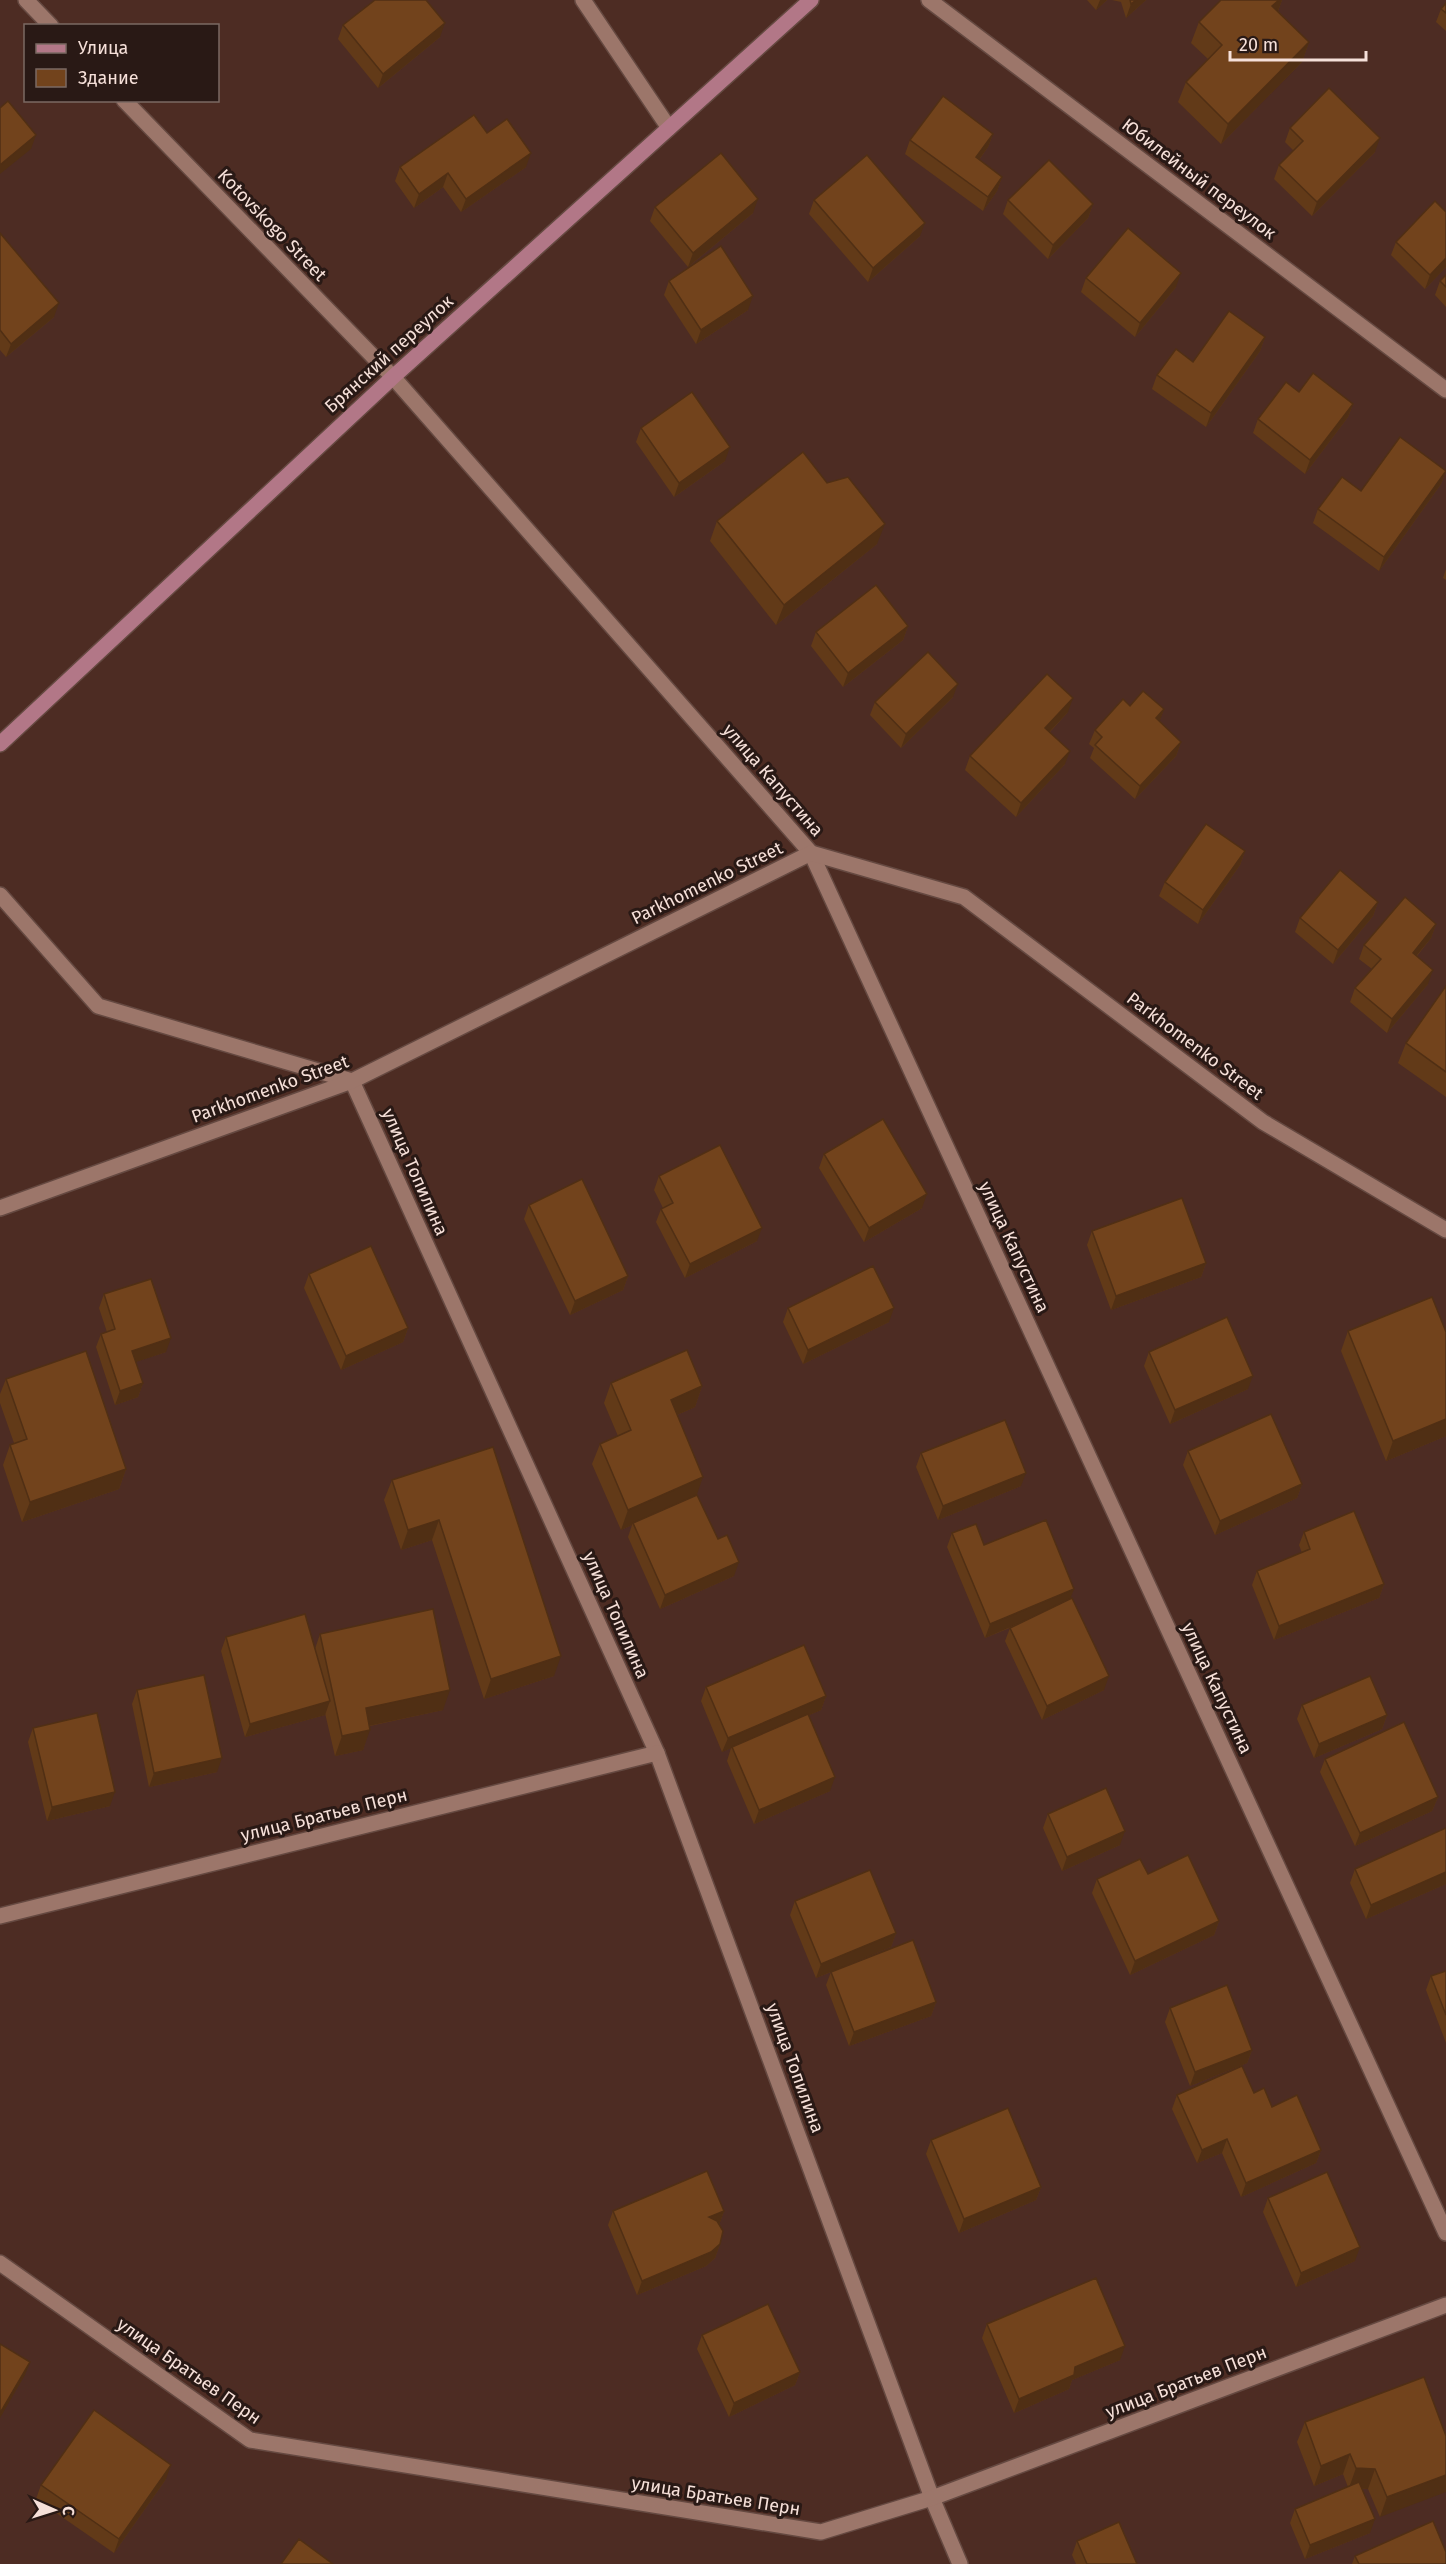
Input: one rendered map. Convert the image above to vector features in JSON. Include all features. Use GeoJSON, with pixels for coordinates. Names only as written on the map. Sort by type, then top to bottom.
{"type":"FeatureCollection","features":[{"type":"Feature","properties":{"kind":"main road","name":"Брянский переулок"},"geometry":{"type":"LineString","coordinates":[[0,744],[393,377],[811,0]]}},
{"type":"Feature","properties":{"kind":"street"},"geometry":{"type":"LineString","coordinates":[[26,0],[49,24]]}},
{"type":"Feature","properties":{"kind":"street"},"geometry":{"type":"LineString","coordinates":[[583,0],[669,128]]}},
{"type":"Feature","properties":{"kind":"street","name":"Юбилейный переулок"},"geometry":{"type":"LineString","coordinates":[[929,0],[1446,390]]}},
{"type":"Feature","properties":{"kind":"street","name":"Kotovskogo Street"},"geometry":{"type":"LineString","coordinates":[[126,102],[393,377]]}},
{"type":"Feature","properties":{"kind":"street","name":"улица Капустина"},"geometry":{"type":"LineString","coordinates":[[393,377],[811,853],[1446,2233]]}},
{"type":"Feature","properties":{"kind":"street","name":"Parkhomenko Street"},"geometry":{"type":"LineString","coordinates":[[0,1208],[352,1080],[811,853],[964,897],[1263,1122],[1446,1230]]}},
{"type":"Feature","properties":{"kind":"street"},"geometry":{"type":"LineString","coordinates":[[0,895],[98,1006],[352,1080]]}},
{"type":"Feature","properties":{"kind":"street","name":"улица Топилина"},"geometry":{"type":"LineString","coordinates":[[352,1080],[657,1753],[932,2498],[960,2564]]}},
{"type":"Feature","properties":{"kind":"street","name":"улица Братьев Перн"},"geometry":{"type":"LineString","coordinates":[[0,1916],[657,1753]]}},
{"type":"Feature","properties":{"kind":"street","name":"улица Братьев Перн"},"geometry":{"type":"LineString","coordinates":[[0,2263],[250,2440],[821,2532],[932,2498],[1446,2305]]}},
{"type":"Feature","properties":{"kind":"building"},"geometry":{"type":"Polygon","coordinates":[[[375,0],[426,0],[445,23],[383,74],[343,25],[375,0]]]}},
{"type":"Feature","properties":{"kind":"building"},"geometry":{"type":"Polygon","coordinates":[[[1221,0],[1279,0],[1272,6],[1309,42],[1228,124],[1186,82],[1222,45],[1199,22],[1221,0]]]}},
{"type":"Feature","properties":{"kind":"building"},"geometry":{"type":"Polygon","coordinates":[[[1446,3],[1446,13],[1441,9],[1446,3]]]}},
{"type":"Feature","properties":{"kind":"building"},"geometry":{"type":"Polygon","coordinates":[[[1329,88],[1380,138],[1317,202],[1279,165],[1303,141],[1290,128],[1329,88]]]}},
{"type":"Feature","properties":{"kind":"building"},"geometry":{"type":"Polygon","coordinates":[[[943,96],[993,134],[976,157],[1002,177],[988,197],[910,140],[943,96]]]}},
{"type":"Feature","properties":{"kind":"building"},"geometry":{"type":"Polygon","coordinates":[[[8,101],[36,135],[0,165],[0,108],[8,101]]]}},
{"type":"Feature","properties":{"kind":"building"},"geometry":{"type":"Polygon","coordinates":[[[474,115],[487,133],[507,119],[531,153],[466,199],[448,173],[419,194],[400,167],[474,115]]]}},
{"type":"Feature","properties":{"kind":"building"},"geometry":{"type":"Polygon","coordinates":[[[721,153],[758,199],[693,253],[655,207],[721,153]]]}},
{"type":"Feature","properties":{"kind":"building"},"geometry":{"type":"Polygon","coordinates":[[[867,155],[925,223],[873,268],[814,200],[867,155]]]}},
{"type":"Feature","properties":{"kind":"building"},"geometry":{"type":"Polygon","coordinates":[[[1049,160],[1093,204],[1053,245],[1008,200],[1049,160]]]}},
{"type":"Feature","properties":{"kind":"building"},"geometry":{"type":"Polygon","coordinates":[[[1435,201],[1446,212],[1446,258],[1430,275],[1396,242],[1435,201]]]}},
{"type":"Feature","properties":{"kind":"building"},"geometry":{"type":"Polygon","coordinates":[[[1128,228],[1181,273],[1140,323],[1086,278],[1128,228]]]}},
{"type":"Feature","properties":{"kind":"building"},"geometry":{"type":"Polygon","coordinates":[[[0,233],[59,303],[11,344],[0,330],[0,233]]]}},
{"type":"Feature","properties":{"kind":"building"},"geometry":{"type":"Polygon","coordinates":[[[721,246],[753,296],[701,330],[669,281],[721,246]]]}},
{"type":"Feature","properties":{"kind":"building"},"geometry":{"type":"Polygon","coordinates":[[[1446,275],[1446,287],[1440,281],[1446,275]]]}},
{"type":"Feature","properties":{"kind":"building"},"geometry":{"type":"Polygon","coordinates":[[[1229,311],[1265,337],[1211,413],[1157,375],[1176,349],[1193,362],[1229,311]]]}},
{"type":"Feature","properties":{"kind":"building"},"geometry":{"type":"Polygon","coordinates":[[[1313,373],[1353,404],[1310,460],[1258,419],[1286,382],[1299,392],[1313,373]]]}},
{"type":"Feature","properties":{"kind":"building"},"geometry":{"type":"Polygon","coordinates":[[[692,392],[730,447],[679,483],[641,428],[692,392]]]}},
{"type":"Feature","properties":{"kind":"building"},"geometry":{"type":"Polygon","coordinates":[[[1400,437],[1446,471],[1384,557],[1318,509],[1342,477],[1361,491],[1400,437]]]}},
{"type":"Feature","properties":{"kind":"building"},"geometry":{"type":"Polygon","coordinates":[[[803,452],[827,483],[848,477],[885,524],[784,605],[717,521],[803,452]]]}},
{"type":"Feature","properties":{"kind":"building"},"geometry":{"type":"Polygon","coordinates":[[[876,585],[908,626],[848,673],[816,632],[876,585]]]}},
{"type":"Feature","properties":{"kind":"building"},"geometry":{"type":"Polygon","coordinates":[[[928,652],[958,684],[906,734],[875,702],[928,652]]]}},
{"type":"Feature","properties":{"kind":"building"},"geometry":{"type":"Polygon","coordinates":[[[1047,674],[1073,698],[1045,728],[1070,751],[1021,803],[970,756],[1047,674]]]}},
{"type":"Feature","properties":{"kind":"building"},"geometry":{"type":"Polygon","coordinates":[[[1143,691],[1164,709],[1156,718],[1181,742],[1140,786],[1095,745],[1102,737],[1095,730],[1123,699],[1130,706],[1143,691]]]}},
{"type":"Feature","properties":{"kind":"building"},"geometry":{"type":"Polygon","coordinates":[[[1206,824],[1245,851],[1203,910],[1165,882],[1206,824]]]}},
{"type":"Feature","properties":{"kind":"building"},"geometry":{"type":"Polygon","coordinates":[[[1340,870],[1378,902],[1338,950],[1300,918],[1340,870]]]}},
{"type":"Feature","properties":{"kind":"building"},"geometry":{"type":"Polygon","coordinates":[[[1405,897],[1436,924],[1413,953],[1433,970],[1392,1019],[1355,988],[1381,959],[1364,945],[1405,897]]]}},
{"type":"Feature","properties":{"kind":"building"},"geometry":{"type":"Polygon","coordinates":[[[1446,986],[1446,1072],[1406,1043],[1446,986]]]}},
{"type":"Feature","properties":{"kind":"building"},"geometry":{"type":"Polygon","coordinates":[[[883,1119],[927,1194],[869,1228],[824,1154],[883,1119]]]}},
{"type":"Feature","properties":{"kind":"building"},"geometry":{"type":"Polygon","coordinates":[[[720,1145],[762,1228],[690,1264],[661,1209],[673,1203],[659,1176],[720,1145]]]}},
{"type":"Feature","properties":{"kind":"building"},"geometry":{"type":"Polygon","coordinates":[[[582,1179],[628,1276],[575,1301],[529,1205],[582,1179]]]}},
{"type":"Feature","properties":{"kind":"building"},"geometry":{"type":"Polygon","coordinates":[[[1182,1198],[1206,1263],[1116,1296],[1092,1231],[1182,1198]]]}},
{"type":"Feature","properties":{"kind":"building"},"geometry":{"type":"Polygon","coordinates":[[[371,1246],[408,1328],[346,1356],[309,1274],[371,1246]]]}},
{"type":"Feature","properties":{"kind":"building"},"geometry":{"type":"Polygon","coordinates":[[[873,1266],[894,1308],[808,1350],[788,1308],[873,1266]]]}},
{"type":"Feature","properties":{"kind":"building"},"geometry":{"type":"Polygon","coordinates":[[[151,1279],[171,1338],[132,1351],[143,1383],[120,1391],[101,1334],[115,1329],[104,1294],[151,1279]]]}},
{"type":"Feature","properties":{"kind":"building"},"geometry":{"type":"Polygon","coordinates":[[[1432,1297],[1446,1332],[1446,1419],[1393,1441],[1348,1331],[1432,1297]]]}},
{"type":"Feature","properties":{"kind":"building"},"geometry":{"type":"Polygon","coordinates":[[[1227,1317],[1253,1376],[1175,1410],[1149,1352],[1227,1317]]]}},
{"type":"Feature","properties":{"kind":"building"},"geometry":{"type":"Polygon","coordinates":[[[687,1350],[702,1386],[671,1400],[703,1477],[628,1510],[600,1444],[631,1430],[611,1383],[687,1350]]]}},
{"type":"Feature","properties":{"kind":"building"},"geometry":{"type":"Polygon","coordinates":[[[86,1351],[126,1469],[30,1502],[10,1445],[27,1439],[6,1379],[86,1351]]]}},
{"type":"Feature","properties":{"kind":"building"},"geometry":{"type":"Polygon","coordinates":[[[1271,1414],[1302,1484],[1220,1521],[1188,1451],[1271,1414]]]}},
{"type":"Feature","properties":{"kind":"building"},"geometry":{"type":"Polygon","coordinates":[[[1005,1420],[1026,1473],[943,1506],[921,1453],[1005,1420]]]}},
{"type":"Feature","properties":{"kind":"building"},"geometry":{"type":"Polygon","coordinates":[[[493,1447],[561,1656],[491,1679],[439,1520],[408,1530],[392,1480],[493,1447]]]}},
{"type":"Feature","properties":{"kind":"building"},"geometry":{"type":"Polygon","coordinates":[[[697,1495],[718,1539],[727,1535],[739,1562],[665,1595],[633,1523],[697,1495]]]}},
{"type":"Feature","properties":{"kind":"building"},"geometry":{"type":"Polygon","coordinates":[[[1354,1511],[1384,1584],[1279,1626],[1257,1571],[1310,1549],[1304,1532],[1354,1511]]]}},
{"type":"Feature","properties":{"kind":"building"},"geometry":{"type":"Polygon","coordinates":[[[1046,1520],[1074,1589],[990,1624],[952,1533],[976,1524],[984,1545],[1046,1520]]]}},
{"type":"Feature","properties":{"kind":"building"},"geometry":{"type":"Polygon","coordinates":[[[1072,1598],[1109,1676],[1047,1706],[1010,1628],[1072,1598]]]}},
{"type":"Feature","properties":{"kind":"building"},"geometry":{"type":"Polygon","coordinates":[[[433,1609],[450,1690],[366,1708],[370,1730],[342,1736],[320,1634],[433,1609]]]}},
{"type":"Feature","properties":{"kind":"building"},"geometry":{"type":"Polygon","coordinates":[[[305,1614],[330,1701],[250,1724],[226,1637],[305,1614]]]}},
{"type":"Feature","properties":{"kind":"building"},"geometry":{"type":"Polygon","coordinates":[[[804,1645],[826,1696],[728,1738],[706,1687],[804,1645]]]}},
{"type":"Feature","properties":{"kind":"building"},"geometry":{"type":"Polygon","coordinates":[[[204,1675],[222,1758],[154,1773],[137,1690],[204,1675]]]}},
{"type":"Feature","properties":{"kind":"building"},"geometry":{"type":"Polygon","coordinates":[[[1370,1676],[1387,1715],[1319,1744],[1302,1705],[1370,1676]]]}},
{"type":"Feature","properties":{"kind":"building"},"geometry":{"type":"Polygon","coordinates":[[[97,1713],[115,1792],[52,1807],[33,1728],[97,1713]]]}},
{"type":"Feature","properties":{"kind":"building"},"geometry":{"type":"Polygon","coordinates":[[[808,1714],[835,1777],[759,1810],[732,1747],[808,1714]]]}},
{"type":"Feature","properties":{"kind":"building"},"geometry":{"type":"Polygon","coordinates":[[[1404,1722],[1438,1797],[1360,1833],[1325,1759],[1404,1722]]]}},
{"type":"Feature","properties":{"kind":"building"},"geometry":{"type":"Polygon","coordinates":[[[1106,1788],[1125,1831],[1067,1857],[1048,1814],[1106,1788]]]}},
{"type":"Feature","properties":{"kind":"building"},"geometry":{"type":"Polygon","coordinates":[[[1446,1828],[1446,1872],[1371,1905],[1355,1869],[1446,1828]]]}},
{"type":"Feature","properties":{"kind":"building"},"geometry":{"type":"Polygon","coordinates":[[[1188,1855],[1219,1921],[1135,1961],[1097,1879],[1140,1859],[1148,1874],[1188,1855]]]}},
{"type":"Feature","properties":{"kind":"building"},"geometry":{"type":"Polygon","coordinates":[[[870,1870],[896,1933],[821,1964],[795,1901],[870,1870]]]}},
{"type":"Feature","properties":{"kind":"building"},"geometry":{"type":"Polygon","coordinates":[[[913,1940],[936,2002],[854,2032],[831,1972],[913,1940]]]}},
{"type":"Feature","properties":{"kind":"building"},"geometry":{"type":"Polygon","coordinates":[[[1446,1971],[1446,2015],[1431,1976],[1446,1971]]]}},
{"type":"Feature","properties":{"kind":"building"},"geometry":{"type":"Polygon","coordinates":[[[1227,1985],[1252,2050],[1195,2072],[1170,2008],[1227,1985]]]}},
{"type":"Feature","properties":{"kind":"building"},"geometry":{"type":"Polygon","coordinates":[[[1242,2066],[1254,2093],[1264,2088],[1272,2107],[1297,2095],[1321,2150],[1246,2183],[1227,2139],[1202,2150],[1177,2095],[1242,2066]]]}},
{"type":"Feature","properties":{"kind":"building"},"geometry":{"type":"Polygon","coordinates":[[[1008,2108],[1041,2187],[964,2219],[931,2140],[1008,2108]]]}},
{"type":"Feature","properties":{"kind":"building"},"geometry":{"type":"Polygon","coordinates":[[[707,2171],[724,2211],[709,2217],[717,2221],[723,2231],[720,2244],[711,2252],[642,2281],[613,2211],[707,2171]]]}},
{"type":"Feature","properties":{"kind":"building"},"geometry":{"type":"Polygon","coordinates":[[[1327,2172],[1360,2247],[1301,2273],[1268,2198],[1327,2172]]]}},
{"type":"Feature","properties":{"kind":"building"},"geometry":{"type":"Polygon","coordinates":[[[1096,2278],[1125,2346],[1075,2367],[1074,2375],[1019,2399],[987,2324],[1096,2278]]]}},
{"type":"Feature","properties":{"kind":"building"},"geometry":{"type":"Polygon","coordinates":[[[768,2304],[800,2372],[734,2403],[702,2335],[768,2304]]]}},
{"type":"Feature","properties":{"kind":"building"},"geometry":{"type":"Polygon","coordinates":[[[0,2344],[30,2362],[0,2413],[0,2344]]]}},
{"type":"Feature","properties":{"kind":"building"},"geometry":{"type":"Polygon","coordinates":[[[1424,2377],[1446,2436],[1446,2475],[1387,2497],[1375,2469],[1356,2468],[1350,2454],[1321,2466],[1305,2422],[1424,2377]]]}},
{"type":"Feature","properties":{"kind":"building"},"geometry":{"type":"Polygon","coordinates":[[[94,2410],[171,2465],[119,2539],[41,2485],[94,2410]]]}},
{"type":"Feature","properties":{"kind":"building"},"geometry":{"type":"Polygon","coordinates":[[[1359,2482],[1375,2519],[1310,2545],[1295,2509],[1359,2482]]]}},
{"type":"Feature","properties":{"kind":"building"},"geometry":{"type":"Polygon","coordinates":[[[1433,2521],[1446,2552],[1446,2564],[1359,2564],[1355,2556],[1433,2521]]]}},
{"type":"Feature","properties":{"kind":"building"},"geometry":{"type":"Polygon","coordinates":[[[1119,2522],[1137,2564],[1087,2564],[1077,2541],[1119,2522]]]}},
{"type":"Feature","properties":{"kind":"building"},"geometry":{"type":"Polygon","coordinates":[[[299,2539],[333,2564],[281,2564],[299,2539]]]}}]}
